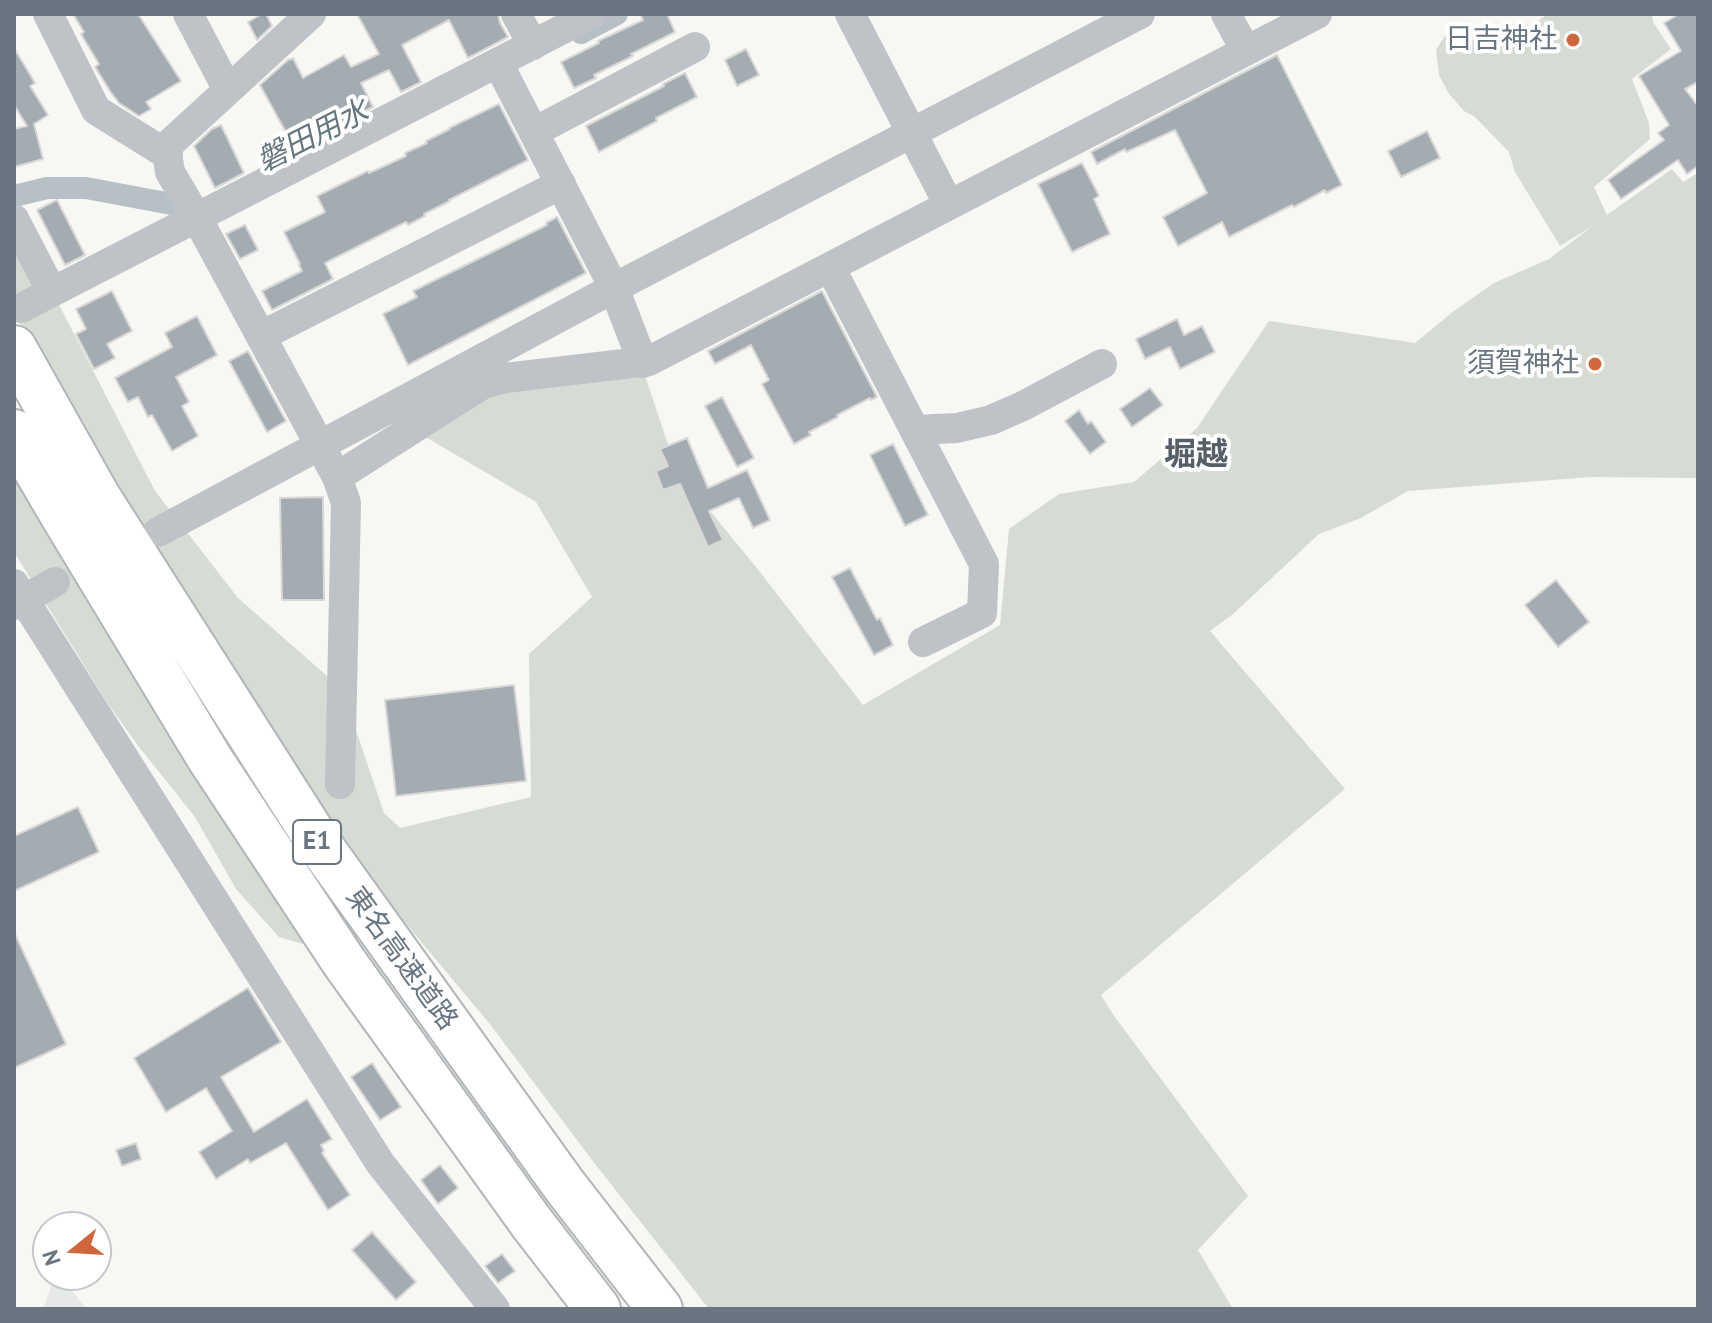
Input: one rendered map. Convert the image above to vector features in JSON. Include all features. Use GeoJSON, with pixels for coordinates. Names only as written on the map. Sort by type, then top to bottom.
{"type":"FeatureCollection","features":[{"type":"Feature","properties":{"kind":"highway","name":"東名高速道路"},"geometry":{"type":"LineString","coordinates":[[18,328],[98,497],[322,848],[564,1185],[660,1309]]}},
{"type":"Feature","properties":{"kind":"highway","name":"東名高速道路"},"geometry":{"type":"LineString","coordinates":[[14,432],[210,759],[335,949],[531,1222],[598,1309]]}},
{"type":"Feature","properties":{"kind":"street"},"geometry":{"type":"LineString","coordinates":[[48,14],[96,110],[168,155]]}},
{"type":"Feature","properties":{"kind":"street"},"geometry":{"type":"LineString","coordinates":[[188,14],[228,90]]}},
{"type":"Feature","properties":{"kind":"street"},"geometry":{"type":"LineString","coordinates":[[311,14],[166,147],[170,172],[337,477],[346,503],[340,784]]}},
{"type":"Feature","properties":{"kind":"street"},"geometry":{"type":"LineString","coordinates":[[516,14],[533,45]]}},
{"type":"Feature","properties":{"kind":"street"},"geometry":{"type":"LineString","coordinates":[[18,328],[52,292],[592,14]]}},
{"type":"Feature","properties":{"kind":"street"},"geometry":{"type":"LineString","coordinates":[[850,14],[949,205]]}},
{"type":"Feature","properties":{"kind":"street"},"geometry":{"type":"LineString","coordinates":[[158,532],[614,288],[1140,14]]}},
{"type":"Feature","properties":{"kind":"street"},"geometry":{"type":"LineString","coordinates":[[1226,14],[1246,51]]}},
{"type":"Feature","properties":{"kind":"street"},"geometry":{"type":"LineString","coordinates":[[337,477],[483,384],[505,378],[643,363],[1317,14]]}},
{"type":"Feature","properties":{"kind":"street"},"geometry":{"type":"LineString","coordinates":[[534,132],[695,47]]}},
{"type":"Feature","properties":{"kind":"street"},"geometry":{"type":"LineString","coordinates":[[498,63],[614,288],[643,363]]}},
{"type":"Feature","properties":{"kind":"street"},"geometry":{"type":"LineString","coordinates":[[261,336],[561,184]]}},
{"type":"Feature","properties":{"kind":"street"},"geometry":{"type":"LineString","coordinates":[[14,219],[52,292]]}},
{"type":"Feature","properties":{"kind":"street"},"geometry":{"type":"LineString","coordinates":[[830,267],[984,564],[982,613],[923,642]]}},
{"type":"Feature","properties":{"kind":"street"},"geometry":{"type":"LineString","coordinates":[[915,430],[957,428],[991,420],[1102,364]]}},
{"type":"Feature","properties":{"kind":"street"},"geometry":{"type":"LineString","coordinates":[[55,582],[17,597],[380,1163],[495,1309]]}},
{"type":"Feature","properties":{"kind":"shaded area"},"geometry":{"type":"Polygon","coordinates":[[[1548,14],[1652,14],[1653,22],[1671,49],[1632,79],[1649,123],[1650,139],[1594,187],[1607,215],[1672,169],[1683,182],[1698,173],[1698,478],[1591,477],[1408,491],[1361,518],[1319,534],[1233,614],[1210,631],[1345,789],[1101,995],[1248,1196],[1198,1250],[1233,1309],[709,1309],[489,1023],[336,840],[14,314],[14,225],[37,262],[155,491],[238,598],[342,689],[384,813],[400,828],[531,797],[529,654],[592,597],[536,502],[412,429],[466,395],[643,370],[686,498],[723,540],[710,511],[863,705],[1000,625],[1009,529],[1059,494],[1134,482],[1197,428],[1269,321],[1415,343],[1494,283],[1549,259],[1594,225],[1560,246],[1515,172],[1509,152],[1474,116],[1464,111],[1449,94],[1439,75],[1436,50],[1446,34],[1472,30],[1521,32],[1548,14]]]}},
{"type":"Feature","properties":{"kind":"shaded area"},"geometry":{"type":"Polygon","coordinates":[[[14,469],[307,945],[279,937],[236,889],[195,817],[108,704],[14,552],[14,469]]]}},
{"type":"Feature","properties":{"kind":"shaded area"},"geometry":{"type":"Polygon","coordinates":[[[49,1291],[72,1291],[87,1309],[43,1309],[49,1291]]]}},
{"type":"Feature","properties":{"kind":"building"},"geometry":{"type":"Polygon","coordinates":[[[73,14],[138,14],[181,81],[146,102],[151,109],[139,116],[119,103],[110,91],[95,67],[99,64],[73,14]]]}},
{"type":"Feature","properties":{"kind":"building"},"geometry":{"type":"Polygon","coordinates":[[[266,14],[272,26],[257,40],[248,22],[266,14]]]}},
{"type":"Feature","properties":{"kind":"building"},"geometry":{"type":"Polygon","coordinates":[[[357,14],[498,14],[508,37],[468,58],[449,20],[402,45],[421,82],[401,92],[389,70],[361,83],[373,107],[294,147],[260,85],[289,59],[293,58],[303,78],[344,55],[351,67],[379,54],[357,14]]]}},
{"type":"Feature","properties":{"kind":"building"},"geometry":{"type":"Polygon","coordinates":[[[640,14],[667,14],[675,32],[574,88],[561,62],[643,20],[640,14]]]}},
{"type":"Feature","properties":{"kind":"building"},"geometry":{"type":"Polygon","coordinates":[[[1679,14],[1698,14],[1698,82],[1685,89],[1698,106],[1698,166],[1687,174],[1678,160],[1621,199],[1608,180],[1664,140],[1658,133],[1669,125],[1639,76],[1681,51],[1664,23],[1679,14]]]}},
{"type":"Feature","properties":{"kind":"building"},"geometry":{"type":"Polygon","coordinates":[[[14,48],[35,83],[30,86],[48,115],[34,124],[43,159],[14,167],[14,129],[27,126],[14,105],[14,48]]]}},
{"type":"Feature","properties":{"kind":"building"},"geometry":{"type":"Polygon","coordinates":[[[746,49],[759,75],[737,86],[725,60],[746,49]]]}},
{"type":"Feature","properties":{"kind":"building"},"geometry":{"type":"Polygon","coordinates":[[[1277,55],[1342,185],[1326,193],[1325,190],[1294,207],[1292,205],[1229,237],[1222,222],[1178,246],[1163,217],[1207,193],[1175,130],[1126,152],[1125,149],[1097,164],[1091,152],[1277,55]]]}},
{"type":"Feature","properties":{"kind":"building"},"geometry":{"type":"Polygon","coordinates":[[[685,73],[697,97],[599,152],[586,126],[685,73]]]}},
{"type":"Feature","properties":{"kind":"building"},"geometry":{"type":"Polygon","coordinates":[[[499,104],[528,160],[449,200],[408,225],[406,222],[325,263],[333,279],[272,310],[262,291],[302,271],[284,232],[325,212],[317,196],[406,156],[405,153],[449,128],[499,104]]]}},
{"type":"Feature","properties":{"kind":"building"},"geometry":{"type":"Polygon","coordinates":[[[221,125],[244,173],[215,188],[194,146],[221,125]]]}},
{"type":"Feature","properties":{"kind":"building"},"geometry":{"type":"Polygon","coordinates":[[[1427,131],[1440,158],[1401,177],[1388,151],[1427,131]]]}},
{"type":"Feature","properties":{"kind":"building"},"geometry":{"type":"Polygon","coordinates":[[[1082,163],[1099,196],[1094,199],[1110,234],[1072,252],[1038,184],[1082,163]]]}},
{"type":"Feature","properties":{"kind":"building"},"geometry":{"type":"Polygon","coordinates":[[[57,200],[85,255],[65,265],[37,210],[57,200]]]}},
{"type":"Feature","properties":{"kind":"building"},"geometry":{"type":"Polygon","coordinates":[[[557,217],[586,273],[408,365],[383,314],[417,297],[413,291],[547,225],[557,217]]]}},
{"type":"Feature","properties":{"kind":"building"},"geometry":{"type":"Polygon","coordinates":[[[245,225],[258,250],[240,259],[226,234],[245,225]]]}},
{"type":"Feature","properties":{"kind":"building"},"geometry":{"type":"Polygon","coordinates":[[[112,291],[132,331],[107,344],[115,358],[94,369],[76,334],[86,329],[76,309],[112,291]]]}},
{"type":"Feature","properties":{"kind":"building"},"geometry":{"type":"Polygon","coordinates":[[[822,291],[877,397],[837,415],[794,444],[762,384],[769,380],[751,345],[715,364],[708,351],[822,291]]]}},
{"type":"Feature","properties":{"kind":"building"},"geometry":{"type":"Polygon","coordinates":[[[197,316],[217,355],[176,377],[189,402],[182,406],[198,436],[172,451],[138,397],[128,402],[115,378],[172,347],[165,333],[197,316]]]}},
{"type":"Feature","properties":{"kind":"building"},"geometry":{"type":"Polygon","coordinates":[[[1177,319],[1184,335],[1202,326],[1215,352],[1180,369],[1170,347],[1145,359],[1136,339],[1177,319]]]}},
{"type":"Feature","properties":{"kind":"building"},"geometry":{"type":"Polygon","coordinates":[[[248,351],[286,421],[267,432],[229,361],[248,351]]]}},
{"type":"Feature","properties":{"kind":"building"},"geometry":{"type":"Polygon","coordinates":[[[1150,388],[1163,405],[1132,427],[1120,409],[1150,388]]]}},
{"type":"Feature","properties":{"kind":"building"},"geometry":{"type":"Polygon","coordinates":[[[722,397],[754,458],[737,467],[705,406],[722,397]]]}},
{"type":"Feature","properties":{"kind":"building"},"geometry":{"type":"Polygon","coordinates":[[[1079,410],[1106,442],[1090,454],[1065,421],[1079,410]]]}},
{"type":"Feature","properties":{"kind":"building"},"geometry":{"type":"Polygon","coordinates":[[[687,438],[708,488],[747,470],[770,520],[753,528],[739,498],[709,511],[723,540],[708,547],[680,484],[663,490],[656,471],[668,466],[660,449],[687,438]]]}},
{"type":"Feature","properties":{"kind":"building"},"geometry":{"type":"Polygon","coordinates":[[[893,444],[928,515],[905,526],[870,455],[893,444]]]}},
{"type":"Feature","properties":{"kind":"building"},"geometry":{"type":"Polygon","coordinates":[[[323,497],[324,600],[282,600],[280,498],[323,497]]]}},
{"type":"Feature","properties":{"kind":"building"},"geometry":{"type":"Polygon","coordinates":[[[850,568],[893,645],[874,655],[832,577],[850,568]]]}},
{"type":"Feature","properties":{"kind":"building"},"geometry":{"type":"Polygon","coordinates":[[[1556,580],[1589,622],[1558,647],[1525,605],[1556,580]]]}},
{"type":"Feature","properties":{"kind":"building"},"geometry":{"type":"Polygon","coordinates":[[[514,685],[526,781],[396,796],[385,700],[514,685]]]}},
{"type":"Feature","properties":{"kind":"building"},"geometry":{"type":"Polygon","coordinates":[[[78,807],[99,852],[14,891],[14,836],[78,807]]]}},
{"type":"Feature","properties":{"kind":"building"},"geometry":{"type":"Polygon","coordinates":[[[14,932],[66,1044],[14,1068],[14,932]]]}},
{"type":"Feature","properties":{"kind":"building"},"geometry":{"type":"Polygon","coordinates":[[[248,988],[281,1042],[221,1077],[254,1132],[307,1099],[332,1139],[321,1145],[322,1153],[350,1195],[328,1210],[286,1143],[250,1163],[248,1159],[216,1179],[199,1152],[232,1131],[206,1088],[166,1112],[134,1058],[248,988]]]}},
{"type":"Feature","properties":{"kind":"building"},"geometry":{"type":"Polygon","coordinates":[[[372,1063],[401,1107],[380,1120],[351,1077],[372,1063]]]}},
{"type":"Feature","properties":{"kind":"building"},"geometry":{"type":"Polygon","coordinates":[[[136,1143],[141,1159],[122,1166],[116,1150],[136,1143]]]}},
{"type":"Feature","properties":{"kind":"building"},"geometry":{"type":"Polygon","coordinates":[[[440,1165],[458,1188],[438,1204],[421,1180],[440,1165]]]}},
{"type":"Feature","properties":{"kind":"building"},"geometry":{"type":"Polygon","coordinates":[[[372,1232],[416,1282],[396,1300],[352,1250],[372,1232]]]}},
{"type":"Feature","properties":{"kind":"building"},"geometry":{"type":"Polygon","coordinates":[[[502,1254],[515,1271],[498,1283],[485,1266],[502,1254]]]}},
{"type":"Feature","properties":{"kind":"waterway","name":"磐田用水"},"geometry":{"type":"LineString","coordinates":[[581,33],[617,14]]}},
{"type":"Feature","properties":{"kind":"waterway","name":"磐田用水"},"geometry":{"type":"LineString","coordinates":[[14,196],[47,188],[86,188],[198,209]]}},
{"type":"Feature","properties":{"kind":"place","name":"日吉神社"},"geometry":{"type":"Point","coordinates":[1573,40]}},
{"type":"Feature","properties":{"kind":"place","name":"須賀神社"},"geometry":{"type":"Point","coordinates":[1595,364]}},
{"type":"Feature","properties":{"kind":"district","name":"堀越"},"geometry":{"type":"Point","coordinates":[1196,456]}}]}
